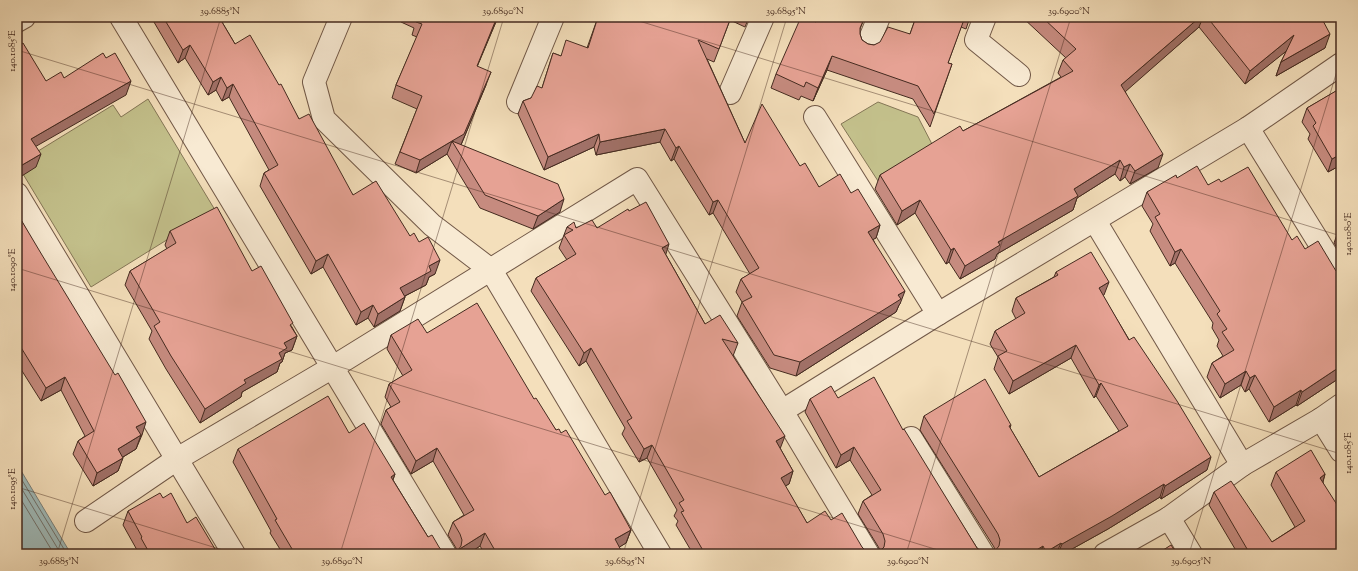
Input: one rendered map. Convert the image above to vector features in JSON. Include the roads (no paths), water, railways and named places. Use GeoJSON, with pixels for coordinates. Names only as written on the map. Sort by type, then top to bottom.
{"type":"FeatureCollection","features":[{"type":"Feature","properties":{"kind":"street"},"geometry":{"type":"LineString","coordinates":[[17,21],[24,17]]}},
{"type":"Feature","properties":{"kind":"street"},"geometry":{"type":"LineString","coordinates":[[121,17],[445,554]]}},
{"type":"Feature","properties":{"kind":"street"},"geometry":{"type":"LineString","coordinates":[[341,17],[314,82],[324,119],[432,225],[490,270],[660,554]]}},
{"type":"Feature","properties":{"kind":"street"},"geometry":{"type":"LineString","coordinates":[[518,102],[553,17]]}},
{"type":"Feature","properties":{"kind":"street"},"geometry":{"type":"LineString","coordinates":[[730,93],[763,17]]}},
{"type":"Feature","properties":{"kind":"street"},"geometry":{"type":"LineString","coordinates":[[867,46],[879,17]]}},
{"type":"Feature","properties":{"kind":"street"},"geometry":{"type":"LineString","coordinates":[[985,17],[976,40],[1019,75]]}},
{"type":"Feature","properties":{"kind":"street"},"geometry":{"type":"LineString","coordinates":[[782,411],[938,314],[1096,221],[1248,128],[1341,64]]}},
{"type":"Feature","properties":{"kind":"street"},"geometry":{"type":"LineString","coordinates":[[815,117],[938,314]]}},
{"type":"Feature","properties":{"kind":"street"},"geometry":{"type":"LineString","coordinates":[[1248,128],[1341,278]]}},
{"type":"Feature","properties":{"kind":"street"},"geometry":{"type":"LineString","coordinates":[[86,521],[177,459],[333,367],[636,179],[782,411],[868,554]]}},
{"type":"Feature","properties":{"kind":"street"},"geometry":{"type":"LineString","coordinates":[[17,194],[24,222],[177,459],[234,554]]}},
{"type":"Feature","properties":{"kind":"street"},"geometry":{"type":"LineString","coordinates":[[1096,221],[1242,465]]}},
{"type":"Feature","properties":{"kind":"street"},"geometry":{"type":"LineString","coordinates":[[1105,554],[1169,518],[1242,465],[1321,419],[1341,405]]}},
{"type":"Feature","properties":{"kind":"street"},"geometry":{"type":"LineString","coordinates":[[1321,419],[1341,451]]}},
{"type":"Feature","properties":{"kind":"street"},"geometry":{"type":"LineString","coordinates":[[911,438],[983,554]]}},
{"type":"Feature","properties":{"kind":"street"},"geometry":{"type":"LineString","coordinates":[[1169,518],[1190,554]]}},
{"type":"Feature","properties":{"kind":"water"},"geometry":{"type":"Polygon","coordinates":[[[17,464],[71,554],[17,554],[17,464]]]}}]}
